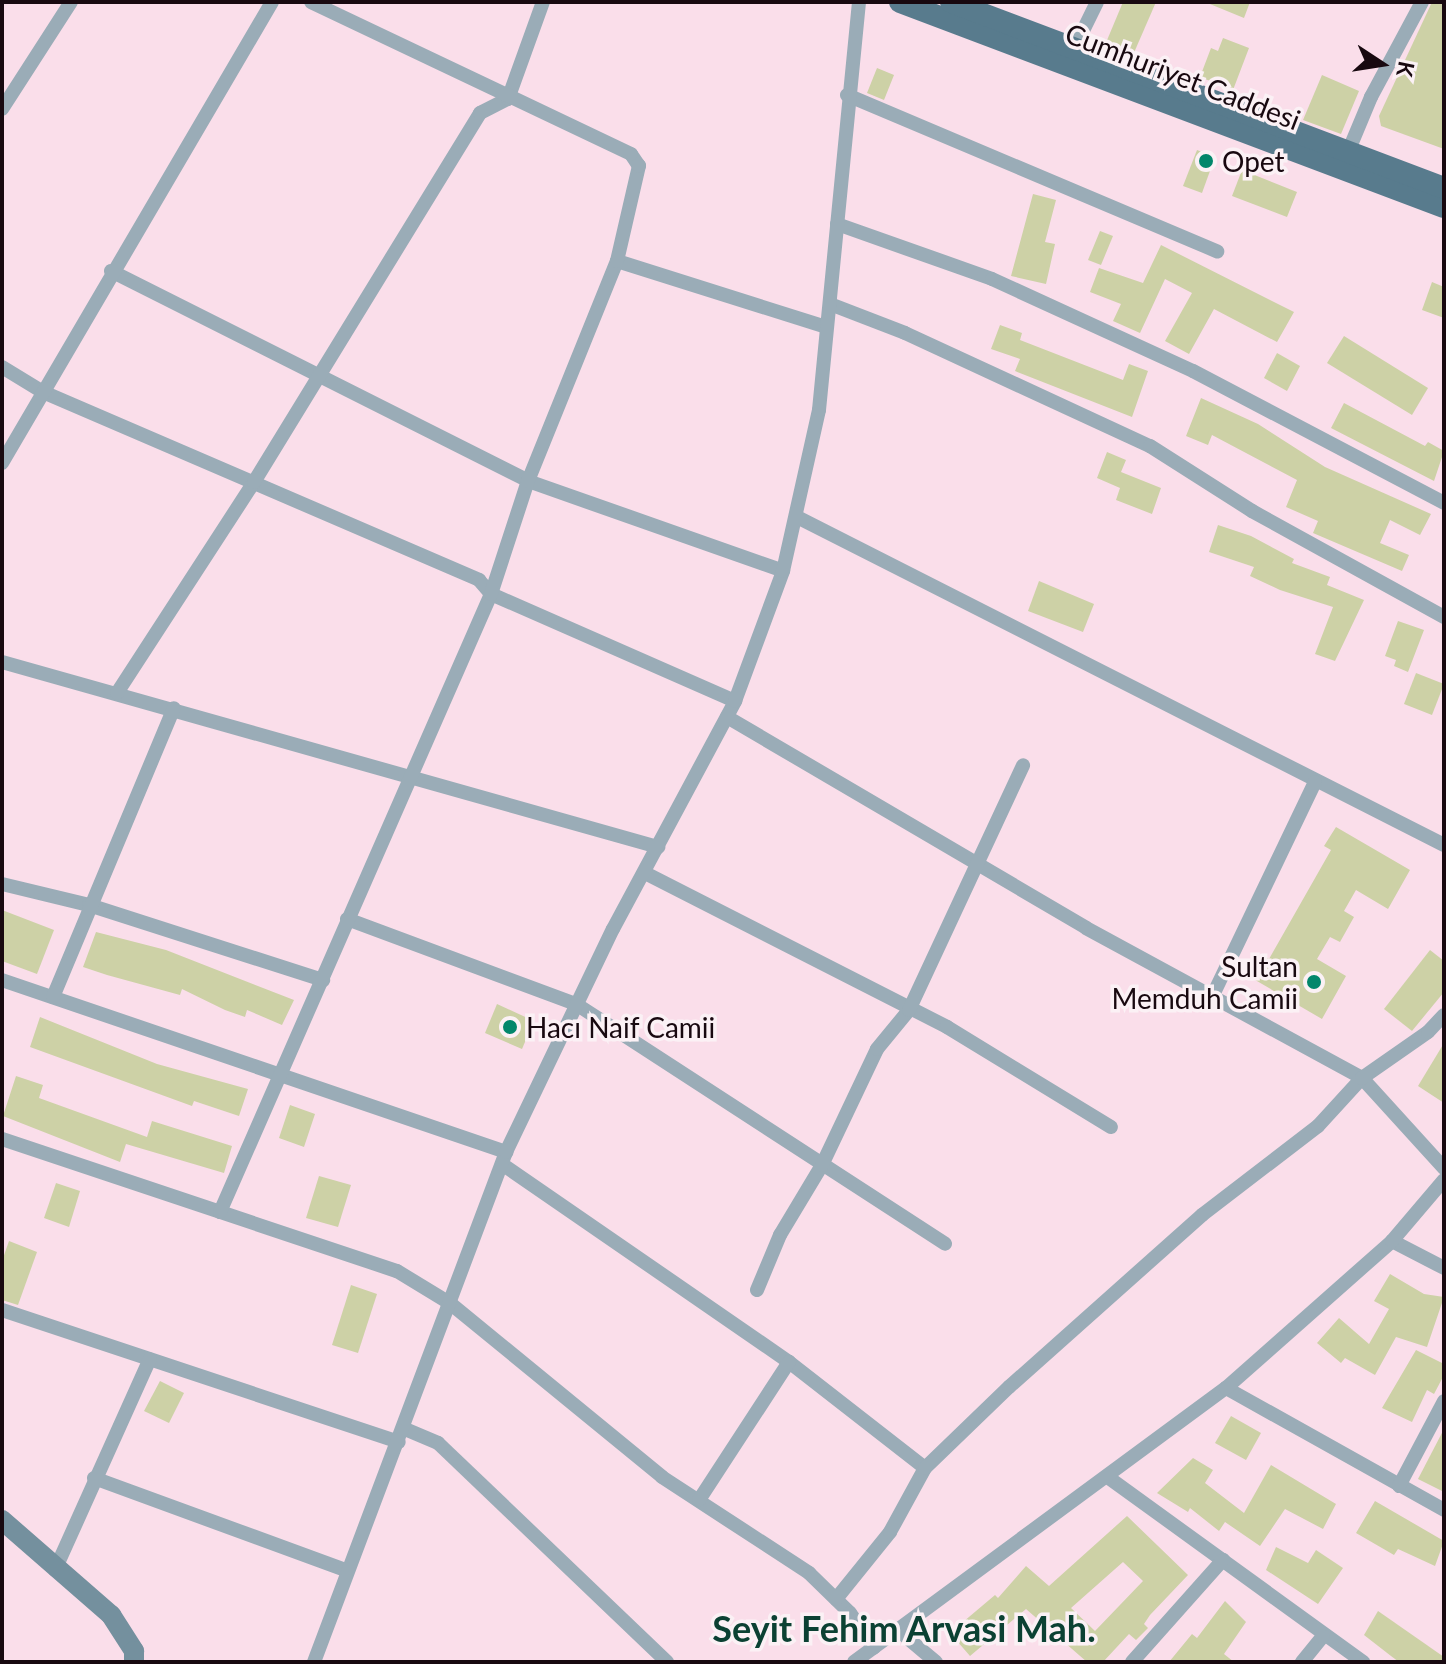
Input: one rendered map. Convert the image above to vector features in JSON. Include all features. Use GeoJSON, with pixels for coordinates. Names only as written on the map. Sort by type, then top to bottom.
{"type":"FeatureCollection","features":[{"type":"Feature","properties":{"kind":"main road","name":"Cumhuriyet Caddesi"},"geometry":{"type":"LineString","coordinates":[[900,2],[1444,207]]}},
{"type":"Feature","properties":{"kind":"main road","name":"Cumhuriyet Caddesi"},"geometry":{"type":"LineString","coordinates":[[951,2],[1444,188]]}},
{"type":"Feature","properties":{"kind":"street"},"geometry":{"type":"LineString","coordinates":[[2,109],[71,2]]}},
{"type":"Feature","properties":{"kind":"street"},"geometry":{"type":"LineString","coordinates":[[2,463],[111,271],[272,2]]}},
{"type":"Feature","properties":{"kind":"street"},"geometry":{"type":"LineString","coordinates":[[220,1212],[347,919],[414,778],[491,594],[528,481],[617,261],[637,181],[637,158],[508,99],[311,2]]}},
{"type":"Feature","properties":{"kind":"street"},"geometry":{"type":"LineString","coordinates":[[117,693],[254,482],[480,113],[508,99],[543,2]]}},
{"type":"Feature","properties":{"kind":"street"},"geometry":{"type":"LineString","coordinates":[[314,1662],[346,1570],[402,1436],[504,1158],[576,1004],[647,874],[658,847],[735,701],[783,571],[799,518],[819,410],[847,95],[859,2]]}},
{"type":"Feature","properties":{"kind":"street"},"geometry":{"type":"LineString","coordinates":[[1074,49],[1097,2]]}},
{"type":"Feature","properties":{"kind":"street"},"geometry":{"type":"LineString","coordinates":[[1348,152],[1371,97],[1422,2]]}},
{"type":"Feature","properties":{"kind":"street"},"geometry":{"type":"LineString","coordinates":[[847,95],[1217,251]]}},
{"type":"Feature","properties":{"kind":"street"},"geometry":{"type":"LineString","coordinates":[[837,224],[992,279],[1193,371],[1444,503]]}},
{"type":"Feature","properties":{"kind":"street"},"geometry":{"type":"LineString","coordinates":[[617,261],[826,327]]}},
{"type":"Feature","properties":{"kind":"street"},"geometry":{"type":"LineString","coordinates":[[111,271],[528,481],[783,571]]}},
{"type":"Feature","properties":{"kind":"street"},"geometry":{"type":"LineString","coordinates":[[830,304],[905,333],[1150,446],[1252,511],[1444,617]]}},
{"type":"Feature","properties":{"kind":"street"},"geometry":{"type":"LineString","coordinates":[[2,367],[43,392],[479,580],[491,594],[735,701]]}},
{"type":"Feature","properties":{"kind":"street"},"geometry":{"type":"LineString","coordinates":[[799,518],[1444,845]]}},
{"type":"Feature","properties":{"kind":"street"},"geometry":{"type":"LineString","coordinates":[[2,662],[174,708],[658,847]]}},
{"type":"Feature","properties":{"kind":"street"},"geometry":{"type":"LineString","coordinates":[[53,997],[174,708]]}},
{"type":"Feature","properties":{"kind":"street"},"geometry":{"type":"LineString","coordinates":[[727,717],[1212,997],[1362,1078],[1444,1168]]}},
{"type":"Feature","properties":{"kind":"street"},"geometry":{"type":"LineString","coordinates":[[757,1290],[780,1235],[822,1165],[877,1049],[909,1010],[1023,765]]}},
{"type":"Feature","properties":{"kind":"street"},"geometry":{"type":"LineString","coordinates":[[1212,997],[1315,782]]}},
{"type":"Feature","properties":{"kind":"street"},"geometry":{"type":"LineString","coordinates":[[647,874],[909,1010],[1111,1127]]}},
{"type":"Feature","properties":{"kind":"street"},"geometry":{"type":"LineString","coordinates":[[2,884],[89,905],[323,980]]}},
{"type":"Feature","properties":{"kind":"street"},"geometry":{"type":"LineString","coordinates":[[347,919],[576,1004],[945,1244]]}},
{"type":"Feature","properties":{"kind":"street"},"geometry":{"type":"LineString","coordinates":[[2,980],[281,1075],[504,1158],[789,1362],[925,1468]]}},
{"type":"Feature","properties":{"kind":"street"},"geometry":{"type":"LineString","coordinates":[[836,1599],[890,1532],[925,1468],[1202,1215],[1318,1126],[1362,1078],[1428,1032],[1444,1015]]}},
{"type":"Feature","properties":{"kind":"street"},"geometry":{"type":"LineString","coordinates":[[2,1139],[397,1271],[451,1304],[612,1438],[699,1500],[759,1537],[836,1599],[874,1648]]}},
{"type":"Feature","properties":{"kind":"street"},"geometry":{"type":"LineString","coordinates":[[854,1662],[1109,1478],[1226,1388],[1392,1241],[1444,1180]]}},
{"type":"Feature","properties":{"kind":"street"},"geometry":{"type":"LineString","coordinates":[[1392,1241],[1444,1268]]}},
{"type":"Feature","properties":{"kind":"street"},"geometry":{"type":"LineString","coordinates":[[2,1310],[402,1436],[438,1443],[667,1662]]}},
{"type":"Feature","properties":{"kind":"street"},"geometry":{"type":"LineString","coordinates":[[55,1570],[150,1359]]}},
{"type":"Feature","properties":{"kind":"street"},"geometry":{"type":"LineString","coordinates":[[699,1500],[789,1362]]}},
{"type":"Feature","properties":{"kind":"street"},"geometry":{"type":"LineString","coordinates":[[1226,1388],[1444,1510]]}},
{"type":"Feature","properties":{"kind":"street"},"geometry":{"type":"LineString","coordinates":[[1399,1486],[1444,1401]]}},
{"type":"Feature","properties":{"kind":"street"},"geometry":{"type":"LineString","coordinates":[[94,1478],[346,1570]]}},
{"type":"Feature","properties":{"kind":"street"},"geometry":{"type":"LineString","coordinates":[[1109,1478],[1323,1636],[1363,1662]]}},
{"type":"Feature","properties":{"kind":"street"},"geometry":{"type":"LineString","coordinates":[[2,1520],[55,1570],[111,1615],[134,1651],[134,1662]]}},
{"type":"Feature","properties":{"kind":"street"},"geometry":{"type":"LineString","coordinates":[[1132,1662],[1223,1560]]}},
{"type":"Feature","properties":{"kind":"street"},"geometry":{"type":"LineString","coordinates":[[899,1631],[936,1662]]}},
{"type":"Feature","properties":{"kind":"street"},"geometry":{"type":"LineString","coordinates":[[1302,1662],[1323,1636]]}},
{"type":"Feature","properties":{"kind":"building"},"geometry":{"type":"Polygon","coordinates":[[[1123,2],[1156,2],[1133,55],[1105,45],[1123,2]]]}},
{"type":"Feature","properties":{"kind":"building"},"geometry":{"type":"Polygon","coordinates":[[[1205,2],[1250,2],[1244,18],[1205,2]]]}},
{"type":"Feature","properties":{"kind":"building"},"geometry":{"type":"Polygon","coordinates":[[[1432,2],[1444,2],[1444,149],[1381,126],[1379,116],[1432,2]]]}},
{"type":"Feature","properties":{"kind":"building"},"geometry":{"type":"Polygon","coordinates":[[[1223,38],[1249,48],[1233,90],[1200,77],[1211,48],[1218,51],[1223,38]]]}},
{"type":"Feature","properties":{"kind":"building"},"geometry":{"type":"Polygon","coordinates":[[[877,68],[894,75],[884,100],[867,93],[877,68]]]}},
{"type":"Feature","properties":{"kind":"building"},"geometry":{"type":"Polygon","coordinates":[[[1322,75],[1359,91],[1341,134],[1303,120],[1322,75]]]}},
{"type":"Feature","properties":{"kind":"building"},"geometry":{"type":"Polygon","coordinates":[[[1197,150],[1215,157],[1202,193],[1183,186],[1197,150]]]}},
{"type":"Feature","properties":{"kind":"building"},"geometry":{"type":"Polygon","coordinates":[[[1242,170],[1297,192],[1287,217],[1232,196],[1242,170]]]}},
{"type":"Feature","properties":{"kind":"building"},"geometry":{"type":"Polygon","coordinates":[[[1033,194],[1056,200],[1045,242],[1055,244],[1046,284],[1011,276],[1033,194]]]}},
{"type":"Feature","properties":{"kind":"building"},"geometry":{"type":"Polygon","coordinates":[[[1100,231],[1113,236],[1101,265],[1088,260],[1100,231]]]}},
{"type":"Feature","properties":{"kind":"building"},"geometry":{"type":"Polygon","coordinates":[[[1161,245],[1294,312],[1277,342],[1214,309],[1189,354],[1165,341],[1192,293],[1165,279],[1140,333],[1113,321],[1121,304],[1090,292],[1099,268],[1143,283],[1161,245]]]}},
{"type":"Feature","properties":{"kind":"building"},"geometry":{"type":"Polygon","coordinates":[[[1432,282],[1444,287],[1444,318],[1422,310],[1432,282]]]}},
{"type":"Feature","properties":{"kind":"building"},"geometry":{"type":"Polygon","coordinates":[[[1000,325],[1022,333],[1020,340],[1123,380],[1129,364],[1148,371],[1132,417],[1015,371],[1020,359],[991,349],[1000,325]]]}},
{"type":"Feature","properties":{"kind":"building"},"geometry":{"type":"Polygon","coordinates":[[[1344,336],[1428,388],[1412,415],[1327,363],[1344,336]]]}},
{"type":"Feature","properties":{"kind":"building"},"geometry":{"type":"Polygon","coordinates":[[[1277,353],[1300,366],[1287,391],[1264,378],[1277,353]]]}},
{"type":"Feature","properties":{"kind":"building"},"geometry":{"type":"Polygon","coordinates":[[[1201,398],[1258,424],[1325,467],[1431,514],[1420,535],[1390,520],[1380,543],[1409,555],[1402,571],[1313,533],[1318,521],[1286,507],[1297,480],[1212,435],[1208,445],[1186,436],[1201,398]]]}},
{"type":"Feature","properties":{"kind":"building"},"geometry":{"type":"Polygon","coordinates":[[[1344,403],[1425,446],[1428,442],[1444,451],[1434,481],[1331,428],[1344,403]]]}},
{"type":"Feature","properties":{"kind":"building"},"geometry":{"type":"Polygon","coordinates":[[[1107,452],[1126,460],[1121,472],[1161,488],[1152,514],[1116,500],[1120,488],[1097,478],[1107,452]]]}},
{"type":"Feature","properties":{"kind":"building"},"geometry":{"type":"Polygon","coordinates":[[[1218,525],[1251,536],[1294,559],[1292,563],[1330,577],[1327,585],[1364,600],[1335,661],[1315,654],[1333,607],[1280,590],[1250,576],[1254,567],[1209,552],[1218,525]]]}},
{"type":"Feature","properties":{"kind":"building"},"geometry":{"type":"Polygon","coordinates":[[[1039,581],[1094,604],[1083,632],[1028,611],[1039,581]]]}},
{"type":"Feature","properties":{"kind":"building"},"geometry":{"type":"Polygon","coordinates":[[[1398,621],[1424,630],[1408,672],[1394,666],[1396,660],[1385,656],[1398,621]]]}},
{"type":"Feature","properties":{"kind":"building"},"geometry":{"type":"Polygon","coordinates":[[[1416,673],[1444,684],[1432,715],[1404,704],[1416,673]]]}},
{"type":"Feature","properties":{"kind":"building"},"geometry":{"type":"Polygon","coordinates":[[[1336,827],[1410,870],[1388,909],[1356,890],[1344,911],[1354,917],[1340,942],[1330,937],[1317,959],[1346,976],[1322,1019],[1250,977],[1263,955],[1269,959],[1331,850],[1324,846],[1336,827]]]}},
{"type":"Feature","properties":{"kind":"building"},"geometry":{"type":"Polygon","coordinates":[[[2,910],[54,930],[37,974],[2,961],[2,910]]]}},
{"type":"Feature","properties":{"kind":"building"},"geometry":{"type":"Polygon","coordinates":[[[96,932],[166,950],[294,1000],[282,1025],[247,1010],[245,1017],[225,1010],[182,989],[180,995],[83,967],[96,932]]]}},
{"type":"Feature","properties":{"kind":"building"},"geometry":{"type":"Polygon","coordinates":[[[1430,950],[1444,961],[1444,992],[1412,1031],[1384,1009],[1430,950]]]}},
{"type":"Feature","properties":{"kind":"building","name":"Hacı Naif Camii"},"geometry":{"type":"Polygon","coordinates":[[[497,1004],[534,1021],[522,1049],[485,1033],[497,1004]]]}},
{"type":"Feature","properties":{"kind":"building"},"geometry":{"type":"Polygon","coordinates":[[[40,1017],[157,1064],[248,1089],[239,1116],[194,1101],[192,1106],[30,1047],[40,1017]]]}},
{"type":"Feature","properties":{"kind":"building"},"geometry":{"type":"Polygon","coordinates":[[[1444,1043],[1444,1103],[1418,1086],[1444,1043]]]}},
{"type":"Feature","properties":{"kind":"building"},"geometry":{"type":"Polygon","coordinates":[[[16,1076],[43,1085],[39,1098],[147,1137],[152,1121],[232,1146],[224,1173],[126,1144],[120,1162],[3,1116],[16,1076]]]}},
{"type":"Feature","properties":{"kind":"building"},"geometry":{"type":"Polygon","coordinates":[[[290,1105],[315,1114],[304,1147],[279,1138],[290,1105]]]}},
{"type":"Feature","properties":{"kind":"building"},"geometry":{"type":"Polygon","coordinates":[[[319,1176],[351,1185],[338,1227],[306,1218],[319,1176]]]}},
{"type":"Feature","properties":{"kind":"building"},"geometry":{"type":"Polygon","coordinates":[[[56,1183],[80,1191],[69,1227],[44,1218],[56,1183]]]}},
{"type":"Feature","properties":{"kind":"building"},"geometry":{"type":"Polygon","coordinates":[[[9,1241],[37,1252],[18,1305],[2,1300],[2,1261],[9,1241]]]}},
{"type":"Feature","properties":{"kind":"building"},"geometry":{"type":"Polygon","coordinates":[[[1390,1274],[1424,1294],[1444,1297],[1427,1347],[1396,1337],[1375,1375],[1345,1358],[1341,1363],[1317,1343],[1339,1318],[1369,1344],[1389,1309],[1374,1301],[1390,1274]]]}},
{"type":"Feature","properties":{"kind":"building"},"geometry":{"type":"Polygon","coordinates":[[[351,1285],[377,1294],[358,1353],[332,1345],[351,1285]]]}},
{"type":"Feature","properties":{"kind":"building"},"geometry":{"type":"Polygon","coordinates":[[[1416,1350],[1444,1364],[1444,1375],[1434,1394],[1427,1390],[1412,1422],[1382,1408],[1416,1350]]]}},
{"type":"Feature","properties":{"kind":"building"},"geometry":{"type":"Polygon","coordinates":[[[160,1381],[184,1393],[169,1423],[144,1411],[160,1381]]]}},
{"type":"Feature","properties":{"kind":"building"},"geometry":{"type":"Polygon","coordinates":[[[1231,1416],[1261,1433],[1246,1460],[1215,1443],[1231,1416]]]}},
{"type":"Feature","properties":{"kind":"building"},"geometry":{"type":"Polygon","coordinates":[[[1444,1429],[1444,1492],[1418,1479],[1444,1429]]]}},
{"type":"Feature","properties":{"kind":"building"},"geometry":{"type":"Polygon","coordinates":[[[1193,1458],[1213,1470],[1205,1483],[1244,1513],[1271,1465],[1336,1504],[1323,1529],[1285,1509],[1260,1546],[1225,1522],[1219,1531],[1190,1508],[1188,1512],[1157,1493],[1193,1458]]]}},
{"type":"Feature","properties":{"kind":"building"},"geometry":{"type":"Polygon","coordinates":[[[1375,1501],[1444,1541],[1435,1566],[1398,1549],[1394,1555],[1356,1533],[1375,1501]]]}},
{"type":"Feature","properties":{"kind":"building"},"geometry":{"type":"Polygon","coordinates":[[[1127,1516],[1188,1575],[1150,1615],[1144,1624],[1148,1628],[1136,1640],[1129,1634],[1103,1662],[1087,1662],[1026,1609],[970,1656],[950,1633],[995,1595],[998,1598],[1026,1566],[1049,1586],[1127,1516]],[[1123,1562],[1071,1608],[1095,1631],[1143,1581],[1123,1562]]]}},
{"type":"Feature","properties":{"kind":"building"},"geometry":{"type":"Polygon","coordinates":[[[1276,1547],[1308,1563],[1316,1550],[1343,1568],[1318,1604],[1266,1570],[1276,1547]]]}},
{"type":"Feature","properties":{"kind":"building"},"geometry":{"type":"Polygon","coordinates":[[[1225,1601],[1246,1622],[1224,1654],[1234,1662],[1169,1662],[1192,1634],[1197,1638],[1225,1601]]]}},
{"type":"Feature","properties":{"kind":"building"},"geometry":{"type":"Polygon","coordinates":[[[1378,1611],[1444,1657],[1444,1662],[1399,1662],[1391,1656],[1364,1635],[1378,1611]]]}},
{"type":"Feature","properties":{"kind":"place","name":"Opet"},"geometry":{"type":"Point","coordinates":[1206,161]}},
{"type":"Feature","properties":{"kind":"place","name":"Sultan Memduh Camii"},"geometry":{"type":"Point","coordinates":[1314,982]}},
{"type":"Feature","properties":{"kind":"place","name":"Hacı Naif Camii"},"geometry":{"type":"Point","coordinates":[510,1027]}},
{"type":"Feature","properties":{"kind":"district","name":"Seyit Fehim Arvasi Mah."},"geometry":{"type":"Point","coordinates":[904,1629]}}]}
